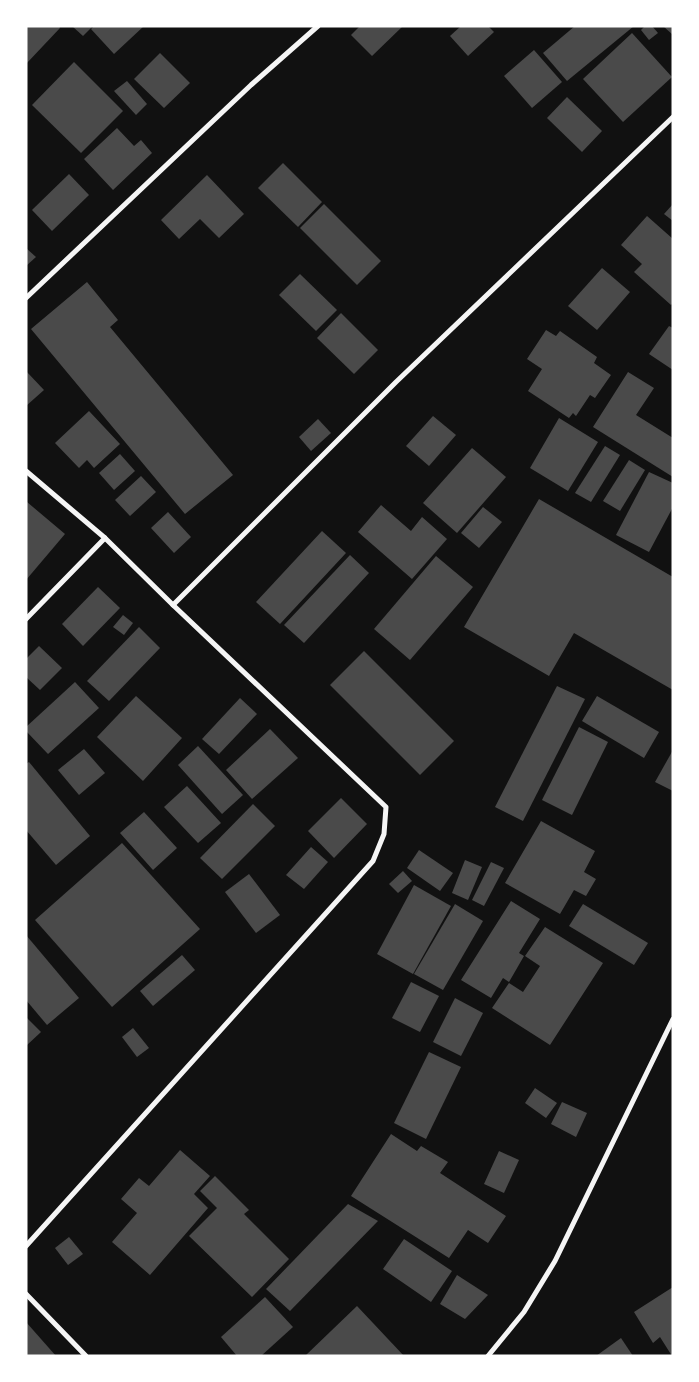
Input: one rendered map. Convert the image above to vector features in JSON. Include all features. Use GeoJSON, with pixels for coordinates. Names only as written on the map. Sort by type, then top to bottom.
{"type":"FeatureCollection","features":[{"type":"Feature","properties":{"kind":"street"},"geometry":{"type":"LineString","coordinates":[[26,298],[251,85],[318,26]]}},
{"type":"Feature","properties":{"kind":"street"},"geometry":{"type":"LineString","coordinates":[[173,605],[396,382],[673,117]]}},
{"type":"Feature","properties":{"kind":"street"},"geometry":{"type":"LineString","coordinates":[[26,471],[105,538],[386,807],[384,834],[373,861],[26,1246]]}},
{"type":"Feature","properties":{"kind":"street"},"geometry":{"type":"LineString","coordinates":[[26,619],[105,538]]}},
{"type":"Feature","properties":{"kind":"street"},"geometry":{"type":"LineString","coordinates":[[488,1356],[524,1312],[555,1261],[673,1019]]}},
{"type":"Feature","properties":{"kind":"street"},"geometry":{"type":"LineString","coordinates":[[26,1294],[86,1356]]}},
{"type":"Feature","properties":{"kind":"building"},"geometry":{"type":"Polygon","coordinates":[[[26,26],[59,26],[60,28],[26,64],[26,26]]]}},
{"type":"Feature","properties":{"kind":"building"},"geometry":{"type":"Polygon","coordinates":[[[72,26],[93,26],[83,36],[72,26]]]}},
{"type":"Feature","properties":{"kind":"building"},"geometry":{"type":"Polygon","coordinates":[[[94,26],[144,26],[114,54],[91,29],[94,26]]]}},
{"type":"Feature","properties":{"kind":"building"},"geometry":{"type":"Polygon","coordinates":[[[360,26],[403,26],[372,56],[351,35],[360,26]]]}},
{"type":"Feature","properties":{"kind":"building"},"geometry":{"type":"Polygon","coordinates":[[[461,26],[488,26],[494,32],[468,56],[450,36],[461,26]]]}},
{"type":"Feature","properties":{"kind":"building"},"geometry":{"type":"Polygon","coordinates":[[[575,26],[634,26],[567,81],[543,53],[575,26]]]}},
{"type":"Feature","properties":{"kind":"building"},"geometry":{"type":"Polygon","coordinates":[[[645,26],[652,26],[658,33],[649,40],[641,30],[645,26]]]}},
{"type":"Feature","properties":{"kind":"building"},"geometry":{"type":"Polygon","coordinates":[[[663,26],[673,26],[673,35],[663,26]]]}},
{"type":"Feature","properties":{"kind":"building"},"geometry":{"type":"Polygon","coordinates":[[[632,33],[672,77],[623,122],[583,79],[632,33]]]}},
{"type":"Feature","properties":{"kind":"building"},"geometry":{"type":"Polygon","coordinates":[[[534,50],[562,82],[532,108],[504,76],[534,50]]]}},
{"type":"Feature","properties":{"kind":"building"},"geometry":{"type":"Polygon","coordinates":[[[160,53],[190,83],[164,108],[134,79],[160,53]]]}},
{"type":"Feature","properties":{"kind":"building"},"geometry":{"type":"Polygon","coordinates":[[[74,62],[123,111],[81,153],[32,105],[74,62]]]}},
{"type":"Feature","properties":{"kind":"building"},"geometry":{"type":"Polygon","coordinates":[[[127,81],[147,104],[136,115],[114,91],[127,81]]]}},
{"type":"Feature","properties":{"kind":"building"},"geometry":{"type":"Polygon","coordinates":[[[567,97],[602,131],[582,152],[547,118],[567,97]]]}},
{"type":"Feature","properties":{"kind":"building"},"geometry":{"type":"Polygon","coordinates":[[[117,128],[134,146],[141,140],[152,153],[113,190],[84,159],[117,128]]]}},
{"type":"Feature","properties":{"kind":"building"},"geometry":{"type":"Polygon","coordinates":[[[283,163],[322,202],[298,227],[258,188],[283,163]]]}},
{"type":"Feature","properties":{"kind":"building"},"geometry":{"type":"Polygon","coordinates":[[[69,174],[89,195],[52,231],[32,210],[69,174]]]}},
{"type":"Feature","properties":{"kind":"building"},"geometry":{"type":"Polygon","coordinates":[[[207,175],[244,214],[219,238],[200,219],[179,239],[161,220],[207,175]]]}},
{"type":"Feature","properties":{"kind":"building"},"geometry":{"type":"Polygon","coordinates":[[[324,204],[381,261],[357,285],[300,228],[324,204]]]}},
{"type":"Feature","properties":{"kind":"building"},"geometry":{"type":"Polygon","coordinates":[[[673,204],[673,221],[664,214],[673,204]]]}},
{"type":"Feature","properties":{"kind":"building"},"geometry":{"type":"Polygon","coordinates":[[[647,216],[673,239],[673,303],[671,305],[634,272],[642,264],[621,245],[647,216]]]}},
{"type":"Feature","properties":{"kind":"building"},"geometry":{"type":"Polygon","coordinates":[[[26,248],[36,257],[26,266],[26,248]]]}},
{"type":"Feature","properties":{"kind":"building"},"geometry":{"type":"Polygon","coordinates":[[[602,268],[630,292],[597,330],[568,306],[602,268]]]}},
{"type":"Feature","properties":{"kind":"building"},"geometry":{"type":"Polygon","coordinates":[[[300,274],[337,310],[316,331],[279,295],[300,274]]]}},
{"type":"Feature","properties":{"kind":"building"},"geometry":{"type":"Polygon","coordinates":[[[87,282],[118,320],[110,327],[233,475],[185,514],[31,329],[87,282]]]}},
{"type":"Feature","properties":{"kind":"building"},"geometry":{"type":"Polygon","coordinates":[[[341,313],[378,350],[354,374],[317,338],[341,313]]]}},
{"type":"Feature","properties":{"kind":"building"},"geometry":{"type":"Polygon","coordinates":[[[669,326],[673,328],[673,370],[649,354],[669,326]]]}},
{"type":"Feature","properties":{"kind":"building"},"geometry":{"type":"Polygon","coordinates":[[[546,330],[556,336],[560,331],[597,357],[594,363],[611,375],[595,398],[590,395],[576,416],[573,413],[569,418],[528,391],[542,369],[527,359],[546,330]]]}},
{"type":"Feature","properties":{"kind":"building"},"geometry":{"type":"Polygon","coordinates":[[[26,371],[44,390],[26,406],[26,371]]]}},
{"type":"Feature","properties":{"kind":"building"},"geometry":{"type":"Polygon","coordinates":[[[628,372],[654,388],[636,415],[673,438],[673,477],[593,427],[628,372]]]}},
{"type":"Feature","properties":{"kind":"building"},"geometry":{"type":"Polygon","coordinates":[[[89,411],[120,444],[94,468],[87,460],[79,468],[55,443],[89,411]]]}},
{"type":"Feature","properties":{"kind":"building"},"geometry":{"type":"Polygon","coordinates":[[[433,416],[456,435],[429,466],[406,446],[433,416]]]}},
{"type":"Feature","properties":{"kind":"building"},"geometry":{"type":"Polygon","coordinates":[[[559,418],[598,442],[568,491],[530,468],[559,418]]]}},
{"type":"Feature","properties":{"kind":"building"},"geometry":{"type":"Polygon","coordinates":[[[318,419],[331,433],[311,451],[299,437],[318,419]]]}},
{"type":"Feature","properties":{"kind":"building"},"geometry":{"type":"Polygon","coordinates":[[[605,446],[620,455],[591,502],[575,493],[605,446]]]}},
{"type":"Feature","properties":{"kind":"building"},"geometry":{"type":"Polygon","coordinates":[[[472,448],[506,477],[457,533],[423,503],[472,448]]]}},
{"type":"Feature","properties":{"kind":"building"},"geometry":{"type":"Polygon","coordinates":[[[120,454],[135,471],[114,490],[99,473],[120,454]]]}},
{"type":"Feature","properties":{"kind":"building"},"geometry":{"type":"Polygon","coordinates":[[[629,460],[645,470],[620,511],[603,501],[629,460]]]}},
{"type":"Feature","properties":{"kind":"building"},"geometry":{"type":"Polygon","coordinates":[[[649,472],[673,483],[673,507],[649,552],[616,535],[649,472]]]}},
{"type":"Feature","properties":{"kind":"building"},"geometry":{"type":"Polygon","coordinates":[[[141,476],[156,492],[130,516],[115,500],[141,476]]]}},
{"type":"Feature","properties":{"kind":"building"},"geometry":{"type":"Polygon","coordinates":[[[539,499],[673,577],[673,690],[574,633],[549,676],[464,627],[539,499]]]}},
{"type":"Feature","properties":{"kind":"building"},"geometry":{"type":"Polygon","coordinates":[[[26,503],[65,534],[26,580],[26,503]]]}},
{"type":"Feature","properties":{"kind":"building"},"geometry":{"type":"Polygon","coordinates":[[[381,505],[411,531],[422,517],[447,539],[412,579],[358,532],[381,505]]]}},
{"type":"Feature","properties":{"kind":"building"},"geometry":{"type":"Polygon","coordinates":[[[483,507],[502,522],[479,548],[461,533],[483,507]]]}},
{"type":"Feature","properties":{"kind":"building"},"geometry":{"type":"Polygon","coordinates":[[[168,512],[191,537],[174,553],[151,528],[168,512]]]}},
{"type":"Feature","properties":{"kind":"building"},"geometry":{"type":"Polygon","coordinates":[[[322,531],[346,553],[280,624],[256,602],[322,531]]]}},
{"type":"Feature","properties":{"kind":"building"},"geometry":{"type":"Polygon","coordinates":[[[350,555],[369,573],[304,643],[284,625],[350,555]]]}},
{"type":"Feature","properties":{"kind":"building"},"geometry":{"type":"Polygon","coordinates":[[[436,556],[473,587],[410,660],[374,629],[436,556]]]}},
{"type":"Feature","properties":{"kind":"building"},"geometry":{"type":"Polygon","coordinates":[[[98,587],[120,608],[83,646],[62,624],[98,587]]]}},
{"type":"Feature","properties":{"kind":"building"},"geometry":{"type":"Polygon","coordinates":[[[123,615],[133,623],[124,635],[113,627],[123,615]]]}},
{"type":"Feature","properties":{"kind":"building"},"geometry":{"type":"Polygon","coordinates":[[[139,627],[160,648],[109,701],[87,681],[139,627]]]}},
{"type":"Feature","properties":{"kind":"building"},"geometry":{"type":"Polygon","coordinates":[[[39,646],[62,668],[40,690],[26,677],[26,659],[39,646]]]}},
{"type":"Feature","properties":{"kind":"building"},"geometry":{"type":"Polygon","coordinates":[[[364,651],[454,741],[420,775],[330,685],[364,651]]]}},
{"type":"Feature","properties":{"kind":"building"},"geometry":{"type":"Polygon","coordinates":[[[75,682],[99,708],[48,754],[26,731],[26,727],[75,682]]]}},
{"type":"Feature","properties":{"kind":"building"},"geometry":{"type":"Polygon","coordinates":[[[557,686],[585,699],[523,821],[495,807],[557,686]]]}},
{"type":"Feature","properties":{"kind":"building"},"geometry":{"type":"Polygon","coordinates":[[[136,696],[182,738],[143,781],[97,737],[136,696]]]}},
{"type":"Feature","properties":{"kind":"building"},"geometry":{"type":"Polygon","coordinates":[[[597,696],[659,732],[644,758],[582,721],[597,696]]]}},
{"type":"Feature","properties":{"kind":"building"},"geometry":{"type":"Polygon","coordinates":[[[240,698],[257,714],[219,754],[202,739],[240,698]]]}},
{"type":"Feature","properties":{"kind":"building"},"geometry":{"type":"Polygon","coordinates":[[[579,727],[608,742],[572,815],[542,800],[579,727]]]}},
{"type":"Feature","properties":{"kind":"building"},"geometry":{"type":"Polygon","coordinates":[[[270,729],[298,758],[252,799],[226,770],[270,729]]]}},
{"type":"Feature","properties":{"kind":"building"},"geometry":{"type":"Polygon","coordinates":[[[198,746],[243,795],[222,814],[178,765],[198,746]]]}},
{"type":"Feature","properties":{"kind":"building"},"geometry":{"type":"Polygon","coordinates":[[[84,749],[105,773],[79,795],[58,770],[84,749]]]}},
{"type":"Feature","properties":{"kind":"building"},"geometry":{"type":"Polygon","coordinates":[[[673,750],[673,791],[655,782],[673,750]]]}},
{"type":"Feature","properties":{"kind":"building"},"geometry":{"type":"Polygon","coordinates":[[[29,762],[90,836],[56,865],[26,830],[26,764],[29,762]]]}},
{"type":"Feature","properties":{"kind":"building"},"geometry":{"type":"Polygon","coordinates":[[[187,786],[221,823],[198,843],[164,807],[187,786]]]}},
{"type":"Feature","properties":{"kind":"building"},"geometry":{"type":"Polygon","coordinates":[[[341,798],[367,824],[334,858],[308,831],[341,798]]]}},
{"type":"Feature","properties":{"kind":"building"},"geometry":{"type":"Polygon","coordinates":[[[253,804],[275,826],[222,879],[200,858],[253,804]]]}},
{"type":"Feature","properties":{"kind":"building"},"geometry":{"type":"Polygon","coordinates":[[[144,812],[177,848],[153,870],[120,833],[144,812]]]}},
{"type":"Feature","properties":{"kind":"building"},"geometry":{"type":"Polygon","coordinates":[[[541,821],[595,851],[584,872],[596,879],[586,896],[574,890],[560,914],[505,883],[541,821]]]}},
{"type":"Feature","properties":{"kind":"building"},"geometry":{"type":"Polygon","coordinates":[[[122,843],[200,929],[112,1007],[35,920],[122,843]]]}},
{"type":"Feature","properties":{"kind":"building"},"geometry":{"type":"Polygon","coordinates":[[[311,847],[328,862],[304,889],[286,875],[311,847]]]}},
{"type":"Feature","properties":{"kind":"building"},"geometry":{"type":"Polygon","coordinates":[[[419,850],[453,873],[440,891],[407,868],[419,850]]]}},
{"type":"Feature","properties":{"kind":"building"},"geometry":{"type":"Polygon","coordinates":[[[465,860],[482,867],[468,900],[452,893],[465,860]]]}},
{"type":"Feature","properties":{"kind":"building"},"geometry":{"type":"Polygon","coordinates":[[[491,862],[504,868],[484,906],[472,900],[491,862]]]}},
{"type":"Feature","properties":{"kind":"building"},"geometry":{"type":"Polygon","coordinates":[[[403,871],[412,881],[398,893],[389,884],[403,871]]]}},
{"type":"Feature","properties":{"kind":"building"},"geometry":{"type":"Polygon","coordinates":[[[249,874],[280,915],[256,933],[225,892],[249,874]]]}},
{"type":"Feature","properties":{"kind":"building"},"geometry":{"type":"Polygon","coordinates":[[[414,885],[451,906],[413,974],[377,954],[414,885]]]}},
{"type":"Feature","properties":{"kind":"building"},"geometry":{"type":"Polygon","coordinates":[[[511,901],[540,919],[519,953],[524,956],[509,982],[503,978],[491,998],[461,980],[511,901]]]}},
{"type":"Feature","properties":{"kind":"building"},"geometry":{"type":"Polygon","coordinates":[[[455,904],[483,921],[443,990],[414,974],[455,904]]]}},
{"type":"Feature","properties":{"kind":"building"},"geometry":{"type":"Polygon","coordinates":[[[583,904],[648,943],[634,965],[569,926],[583,904]]]}},
{"type":"Feature","properties":{"kind":"building"},"geometry":{"type":"Polygon","coordinates":[[[545,927],[603,963],[550,1045],[492,1008],[509,983],[523,992],[540,966],[525,956],[545,927]]]}},
{"type":"Feature","properties":{"kind":"building"},"geometry":{"type":"Polygon","coordinates":[[[26,935],[79,998],[47,1025],[26,1000],[26,935]]]}},
{"type":"Feature","properties":{"kind":"building"},"geometry":{"type":"Polygon","coordinates":[[[182,955],[195,970],[153,1006],[140,991],[182,955]]]}},
{"type":"Feature","properties":{"kind":"building"},"geometry":{"type":"Polygon","coordinates":[[[411,982],[439,996],[420,1032],[392,1018],[411,982]]]}},
{"type":"Feature","properties":{"kind":"building"},"geometry":{"type":"Polygon","coordinates":[[[455,998],[483,1013],[461,1056],[433,1042],[455,998]]]}},
{"type":"Feature","properties":{"kind":"building"},"geometry":{"type":"Polygon","coordinates":[[[26,1017],[41,1032],[26,1046],[26,1017]]]}},
{"type":"Feature","properties":{"kind":"building"},"geometry":{"type":"Polygon","coordinates":[[[133,1028],[149,1048],[137,1057],[122,1037],[133,1028]]]}},
{"type":"Feature","properties":{"kind":"building"},"geometry":{"type":"Polygon","coordinates":[[[429,1052],[461,1067],[426,1139],[394,1123],[429,1052]]]}},
{"type":"Feature","properties":{"kind":"building"},"geometry":{"type":"Polygon","coordinates":[[[535,1088],[557,1103],[546,1118],[525,1103],[535,1088]]]}},
{"type":"Feature","properties":{"kind":"building"},"geometry":{"type":"Polygon","coordinates":[[[562,1102],[587,1113],[576,1137],[551,1124],[562,1102]]]}},
{"type":"Feature","properties":{"kind":"building"},"geometry":{"type":"Polygon","coordinates":[[[391,1134],[417,1151],[421,1146],[448,1162],[440,1173],[506,1216],[488,1243],[468,1230],[449,1258],[351,1196],[391,1134]]]}},
{"type":"Feature","properties":{"kind":"building"},"geometry":{"type":"Polygon","coordinates":[[[180,1150],[210,1176],[194,1194],[208,1208],[150,1275],[112,1242],[137,1213],[121,1199],[139,1178],[149,1186],[180,1150]]]}},
{"type":"Feature","properties":{"kind":"building"},"geometry":{"type":"Polygon","coordinates":[[[499,1151],[519,1160],[504,1193],[484,1184],[499,1151]]]}},
{"type":"Feature","properties":{"kind":"building"},"geometry":{"type":"Polygon","coordinates":[[[215,1176],[249,1210],[244,1214],[289,1259],[252,1297],[189,1236],[217,1208],[200,1191],[215,1176]]]}},
{"type":"Feature","properties":{"kind":"building"},"geometry":{"type":"Polygon","coordinates":[[[348,1204],[378,1221],[290,1311],[266,1289],[348,1204]]]}},
{"type":"Feature","properties":{"kind":"building"},"geometry":{"type":"Polygon","coordinates":[[[69,1237],[83,1254],[68,1265],[55,1248],[69,1237]]]}},
{"type":"Feature","properties":{"kind":"building"},"geometry":{"type":"Polygon","coordinates":[[[404,1239],[452,1271],[431,1302],[383,1269],[404,1239]]]}},
{"type":"Feature","properties":{"kind":"building"},"geometry":{"type":"Polygon","coordinates":[[[457,1275],[488,1295],[465,1319],[440,1304],[457,1275]]]}},
{"type":"Feature","properties":{"kind":"building"},"geometry":{"type":"Polygon","coordinates":[[[673,1287],[672,1356],[660,1337],[653,1343],[634,1312],[673,1287]]]}},
{"type":"Feature","properties":{"kind":"building"},"geometry":{"type":"Polygon","coordinates":[[[265,1297],[293,1327],[261,1356],[237,1356],[221,1337],[265,1297]]]}},
{"type":"Feature","properties":{"kind":"building"},"geometry":{"type":"Polygon","coordinates":[[[357,1306],[404,1356],[305,1356],[357,1306]]]}},
{"type":"Feature","properties":{"kind":"building"},"geometry":{"type":"Polygon","coordinates":[[[26,1322],[56,1356],[26,1356],[26,1322]]]}},
{"type":"Feature","properties":{"kind":"building"},"geometry":{"type":"Polygon","coordinates":[[[621,1338],[633,1356],[596,1356],[621,1338]]]}}]}
